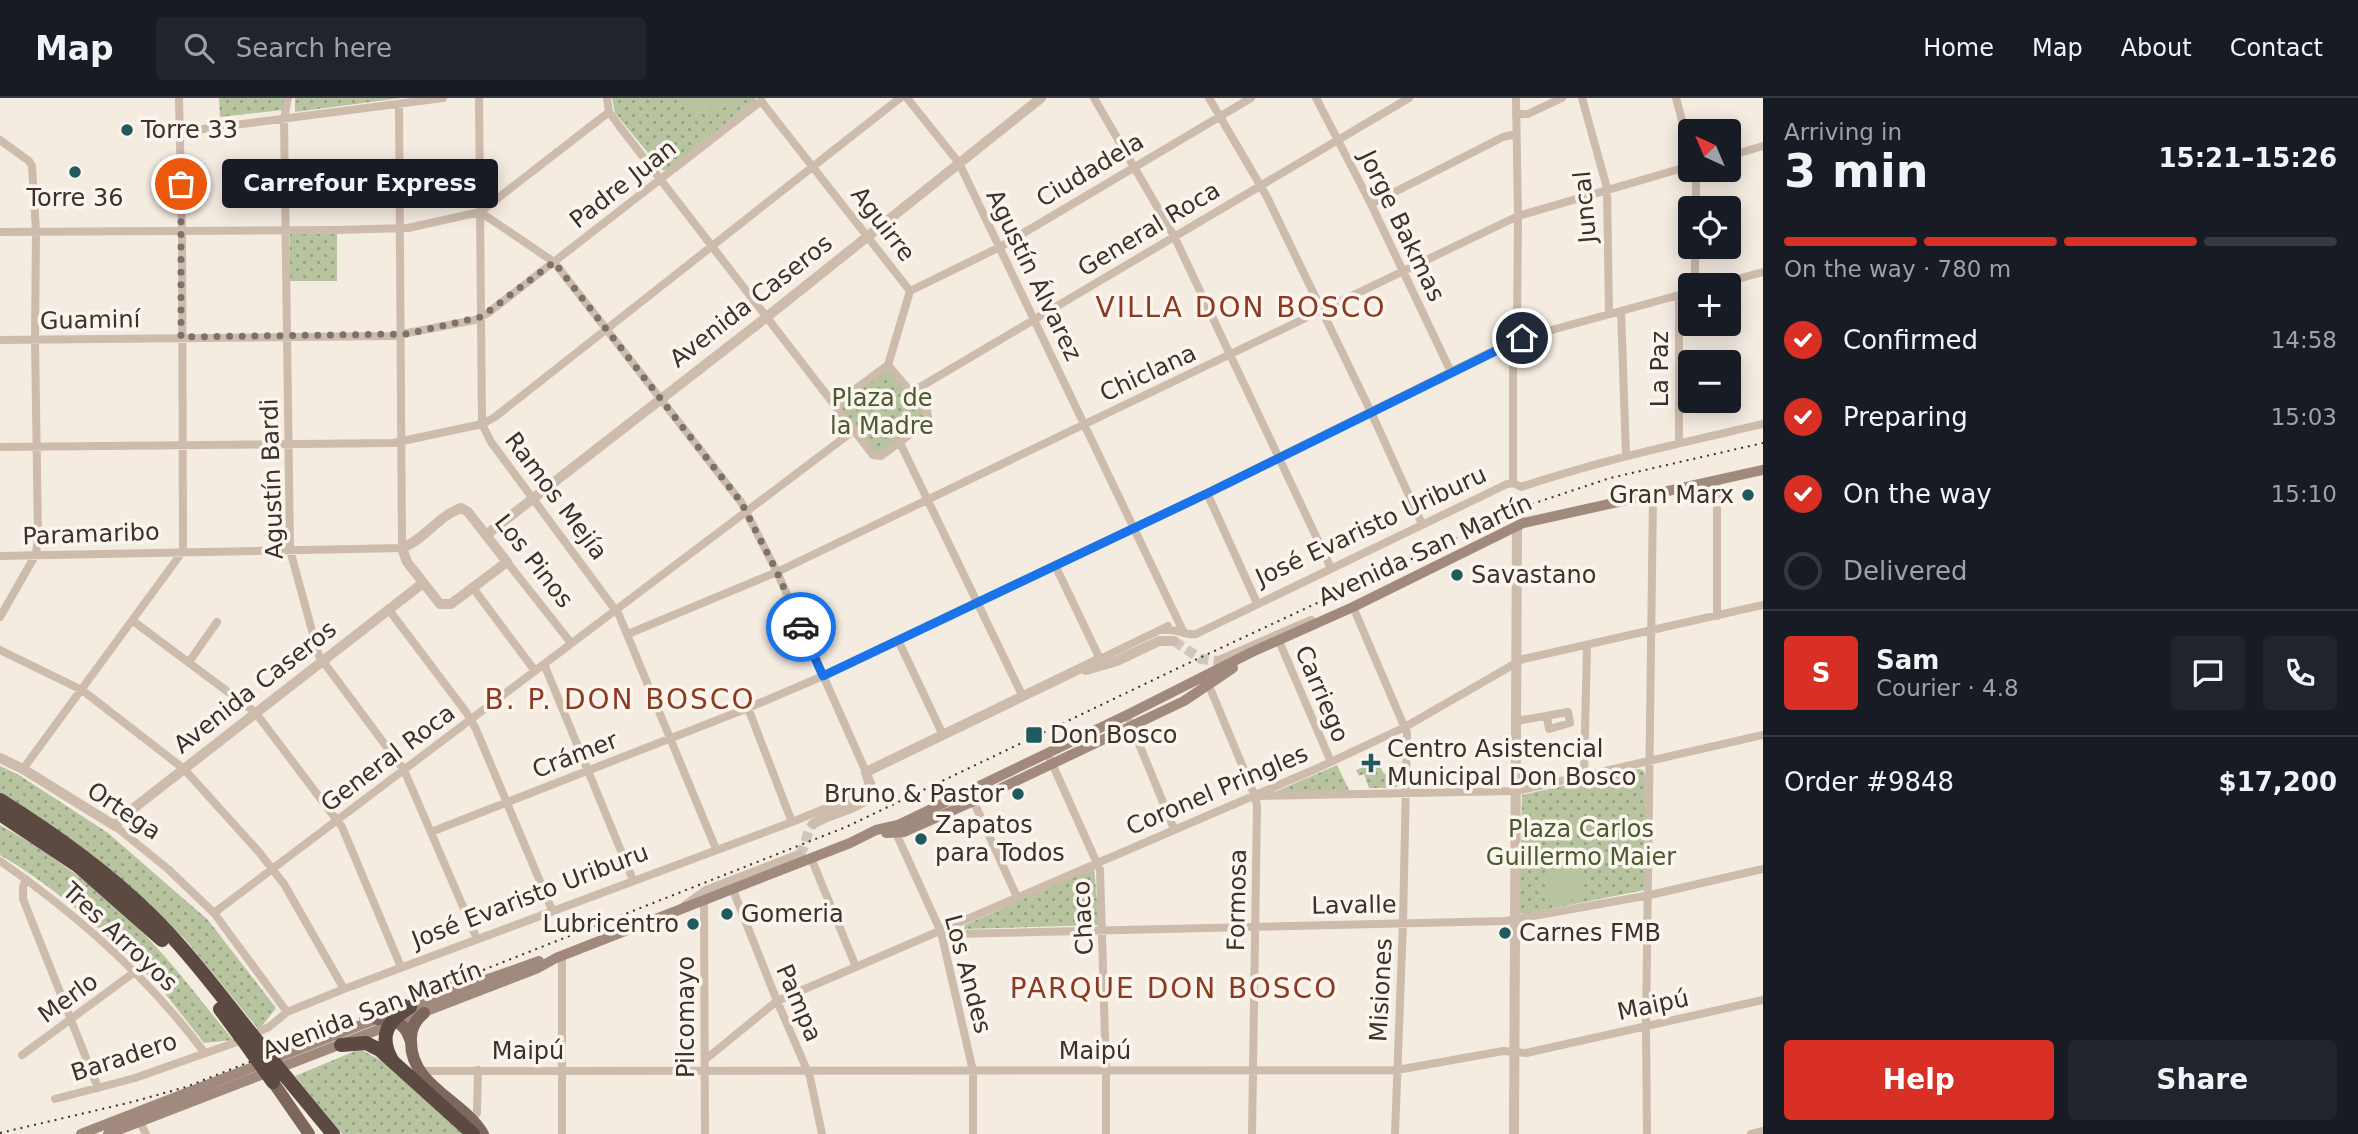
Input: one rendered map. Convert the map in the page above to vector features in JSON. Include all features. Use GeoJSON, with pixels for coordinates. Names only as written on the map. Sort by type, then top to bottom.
{"type":"FeatureCollection","features":[{"type":"Feature","properties":{"kind":"highway"},"geometry":{"type":"LineString","coordinates":[[0,800],[83,858],[148,912],[185,951],[280,1080],[334,1134]]}},
{"type":"Feature","properties":{"kind":"highway"},"geometry":{"type":"LineString","coordinates":[[0,814],[78,866],[151,929],[178,956],[245,1034]]}},
{"type":"Feature","properties":{"kind":"highway"},"geometry":{"type":"LineString","coordinates":[[397,1065],[386,1049],[389,1022],[410,1007]]}},
{"type":"Feature","properties":{"kind":"highway"},"geometry":{"type":"LineString","coordinates":[[341,1045],[366,1043],[380,1050],[473,1134]]}},
{"type":"Feature","properties":{"kind":"main road","name":"Avenida San Martín"},"geometry":{"type":"LineString","coordinates":[[850,843],[862,843],[895,831],[908,831],[972,796],[1129,720],[1184,701],[1206,680],[1276,643],[1517,526],[1559,514],[1763,470]]}},
{"type":"Feature","properties":{"kind":"main road","name":"Avenida San Martín"},"geometry":{"type":"LineString","coordinates":[[138,1118],[389,1022],[424,1013],[850,843],[876,830],[898,825],[944,803],[972,796]]}},
{"type":"Feature","properties":{"kind":"main road"},"geometry":{"type":"LineString","coordinates":[[908,831],[913,822],[945,807],[944,803]]}},
{"type":"Feature","properties":{"kind":"main road","name":"Avenida San Martín"},"geometry":{"type":"LineString","coordinates":[[410,1007],[538,961],[559,957]]}},
{"type":"Feature","properties":{"kind":"main road"},"geometry":{"type":"LineString","coordinates":[[424,1013],[415,1023],[411,1040],[412,1055],[419,1071],[472,1119],[483,1134]]}},
{"type":"Feature","properties":{"kind":"main road","name":"Avenida San Martín"},"geometry":{"type":"LineString","coordinates":[[238,1079],[341,1045],[389,1022]]}},
{"type":"Feature","properties":{"kind":"main road"},"geometry":{"type":"LineString","coordinates":[[389,1022],[407,1031],[411,1040]]}},
{"type":"Feature","properties":{"kind":"main road"},"geometry":{"type":"LineString","coordinates":[[280,1080],[309,1134]]}},
{"type":"Feature","properties":{"kind":"main road"},"geometry":{"type":"LineString","coordinates":[[81,1134],[138,1118]]}},
{"type":"Feature","properties":{"kind":"main road"},"geometry":{"type":"LineString","coordinates":[[108,1134],[138,1118]]}},
{"type":"Feature","properties":{"kind":"street"},"geometry":{"type":"LineString","coordinates":[[23,769],[183,551],[179,98]]}},
{"type":"Feature","properties":{"kind":"street","name":"Agustín Bardi"},"geometry":{"type":"LineString","coordinates":[[288,98],[284,119],[290,550],[317,651],[404,770],[477,939]]}},
{"type":"Feature","properties":{"kind":"street"},"geometry":{"type":"LineString","coordinates":[[180,132],[443,98]]}},
{"type":"Feature","properties":{"kind":"street","name":"Ramos Mejía"},"geometry":{"type":"LineString","coordinates":[[479,98],[482,424],[491,442],[616,609],[716,849]]}},
{"type":"Feature","properties":{"kind":"street"},"geometry":{"type":"LineString","coordinates":[[607,98],[609,112],[712,248],[768,316],[853,431],[873,455],[881,456],[927,420],[927,411],[888,365],[834,405]]}},
{"type":"Feature","properties":{"kind":"street"},"geometry":{"type":"LineString","coordinates":[[0,447],[401,442],[482,424],[495,417],[712,248],[900,98]]}},
{"type":"Feature","properties":{"kind":"street","name":"Agustín Álvarez"},"geometry":{"type":"LineString","coordinates":[[907,98],[959,163],[1183,631]]}},
{"type":"Feature","properties":{"kind":"street","name":"Avenida Caseros"},"geometry":{"type":"LineString","coordinates":[[486,534],[768,316],[1041,98]]}},
{"type":"Feature","properties":{"kind":"street"},"geometry":{"type":"LineString","coordinates":[[1094,98],[1174,236],[1331,568]]}},
{"type":"Feature","properties":{"kind":"street"},"geometry":{"type":"LineString","coordinates":[[1209,98],[1260,185],[1371,412],[1422,524]]}},
{"type":"Feature","properties":{"kind":"street","name":"Ciudadela"},"geometry":{"type":"LineString","coordinates":[[910,291],[1000,247],[1251,98]]}},
{"type":"Feature","properties":{"kind":"street","name":"Jorge Bakmas"},"geometry":{"type":"LineString","coordinates":[[1316,98],[1339,139],[1451,372]]}},
{"type":"Feature","properties":{"kind":"street","name":"General Roca"},"geometry":{"type":"LineString","coordinates":[[910,393],[1409,98]]}},
{"type":"Feature","properties":{"kind":"street"},"geometry":{"type":"LineString","coordinates":[[1513,483],[1518,216],[1516,98]]}},
{"type":"Feature","properties":{"kind":"street"},"geometry":{"type":"LineString","coordinates":[[1516,114],[1528,114],[1562,98]]}},
{"type":"Feature","properties":{"kind":"street","name":"Juncal"},"geometry":{"type":"LineString","coordinates":[[1583,98],[1607,188],[1609,314]]}},
{"type":"Feature","properties":{"kind":"street"},"geometry":{"type":"LineString","coordinates":[[1676,98],[1682,119]]}},
{"type":"Feature","properties":{"kind":"street","name":"Aguirre"},"geometry":{"type":"LineString","coordinates":[[761,100],[910,291],[888,365]]}},
{"type":"Feature","properties":{"kind":"street","name":"Padre Juan"},"geometry":{"type":"LineString","coordinates":[[181,337],[401,335],[481,317],[761,100]]}},
{"type":"Feature","properties":{"kind":"street"},"geometry":{"type":"LineString","coordinates":[[399,104],[402,548],[407,562],[440,604],[452,604],[507,562]]}},
{"type":"Feature","properties":{"kind":"street"},"geometry":{"type":"LineString","coordinates":[[0,232],[400,229],[480,212],[609,112]]}},
{"type":"Feature","properties":{"kind":"street"},"geometry":{"type":"LineString","coordinates":[[1371,204],[1503,137],[1516,134]]}},
{"type":"Feature","properties":{"kind":"street"},"geometry":{"type":"LineString","coordinates":[[0,141],[32,166],[36,231],[38,446],[36,554],[0,617]]}},
{"type":"Feature","properties":{"kind":"street"},"geometry":{"type":"LineString","coordinates":[[1741,152],[1763,146]]}},
{"type":"Feature","properties":{"kind":"street","name":"Chiclana"},"geometry":{"type":"LineString","coordinates":[[628,634],[777,572],[1518,216],[1678,169]]}},
{"type":"Feature","properties":{"kind":"street"},"geometry":{"type":"LineString","coordinates":[[480,212],[554,262],[747,511],[871,783],[872,792],[866,800],[813,824]]}},
{"type":"Feature","properties":{"kind":"street"},"geometry":{"type":"LineString","coordinates":[[1741,278],[1763,272]]}},
{"type":"Feature","properties":{"kind":"street","name":"Crámer"},"geometry":{"type":"LineString","coordinates":[[431,832],[748,708],[899,642],[1280,458],[1515,340],[1678,295]]}},
{"type":"Feature","properties":{"kind":"street"},"geometry":{"type":"LineString","coordinates":[[1620,311],[1626,455]]}},
{"type":"Feature","properties":{"kind":"street","name":"La Paz"},"geometry":{"type":"LineString","coordinates":[[1679,336],[1679,443]]}},
{"type":"Feature","properties":{"kind":"street","name":"Guaminí"},"geometry":{"type":"LineString","coordinates":[[0,340],[181,337]]}},
{"type":"Feature","properties":{"kind":"street","name":"José Evaristo Uriburu"},"geometry":{"type":"LineString","coordinates":[[1164,630],[1196,634],[1422,524],[1513,483],[1521,487],[1626,455],[1763,424]]}},
{"type":"Feature","properties":{"kind":"street","name":"General Roca"},"geometry":{"type":"LineString","coordinates":[[214,913],[853,431]]}},
{"type":"Feature","properties":{"kind":"street"},"geometry":{"type":"LineString","coordinates":[[900,443],[1023,697]]}},
{"type":"Feature","properties":{"kind":"street"},"geometry":{"type":"LineString","coordinates":[[1717,481],[1717,616]]}},
{"type":"Feature","properties":{"kind":"street"},"geometry":{"type":"LineString","coordinates":[[1208,493],[1257,603]]}},
{"type":"Feature","properties":{"kind":"street"},"geometry":{"type":"LineString","coordinates":[[1647,1134],[1653,495]]}},
{"type":"Feature","properties":{"kind":"street","name":"Los Pinos"},"geometry":{"type":"LineString","coordinates":[[402,548],[414,543],[452,512],[461,508],[468,512],[486,534],[571,643]]}},
{"type":"Feature","properties":{"kind":"street"},"geometry":{"type":"LineString","coordinates":[[1514,1134],[1517,526]]}},
{"type":"Feature","properties":{"kind":"street","name":"Paramaribo"},"geometry":{"type":"LineString","coordinates":[[0,556],[402,548]]}},
{"type":"Feature","properties":{"kind":"street"},"geometry":{"type":"LineString","coordinates":[[1055,565],[1100,659]]}},
{"type":"Feature","properties":{"kind":"street","name":"Avenida Caseros"},"geometry":{"type":"LineString","coordinates":[[115,826],[121,818],[255,712],[423,583]]}},
{"type":"Feature","properties":{"kind":"street"},"geometry":{"type":"LineString","coordinates":[[472,588],[535,671]]}},
{"type":"Feature","properties":{"kind":"street","name":"Coronel Pringles"},"geometry":{"type":"LineString","coordinates":[[706,1059],[777,1002],[1331,762],[1405,727],[1517,661],[1763,605]]}},
{"type":"Feature","properties":{"kind":"street","name":"Misiones"},"geometry":{"type":"LineString","coordinates":[[1353,607],[1405,727],[1407,738],[1395,1134]]}},
{"type":"Feature","properties":{"kind":"street"},"geometry":{"type":"LineString","coordinates":[[389,610],[471,719],[552,910]]}},
{"type":"Feature","properties":{"kind":"street"},"geometry":{"type":"LineString","coordinates":[[1219,661],[1296,626],[1339,613]]}},
{"type":"Feature","properties":{"kind":"street","name":"José Evaristo Uriburu"},"geometry":{"type":"LineString","coordinates":[[866,772],[1164,630],[1175,617]]}},
{"type":"Feature","properties":{"kind":"street"},"geometry":{"type":"LineString","coordinates":[[133,621],[255,712],[346,834],[401,967]]}},
{"type":"Feature","properties":{"kind":"street"},"geometry":{"type":"LineString","coordinates":[[189,662],[218,622]]}},
{"type":"Feature","properties":{"kind":"street"},"geometry":{"type":"LineString","coordinates":[[1074,672],[1101,667],[1159,641],[1174,641]]}},
{"type":"Feature","properties":{"kind":"street"},"geometry":{"type":"LineString","coordinates":[[899,642],[943,734]]}},
{"type":"Feature","properties":{"kind":"street","name":"Carriego"},"geometry":{"type":"LineString","coordinates":[[1276,643],[1331,762]]}},
{"type":"Feature","properties":{"kind":"street"},"geometry":{"type":"LineString","coordinates":[[1584,777],[1587,645]]}},
{"type":"Feature","properties":{"kind":"street"},"geometry":{"type":"LineString","coordinates":[[0,650],[82,690],[184,769],[273,869],[344,989]]}},
{"type":"Feature","properties":{"kind":"street"},"geometry":{"type":"LineString","coordinates":[[544,664],[633,880]]}},
{"type":"Feature","properties":{"kind":"street","name":"Formosa"},"geometry":{"type":"LineString","coordinates":[[1206,680],[1257,806],[1252,1134]]}},
{"type":"Feature","properties":{"kind":"street"},"geometry":{"type":"LineString","coordinates":[[748,708],[792,822]]}},
{"type":"Feature","properties":{"kind":"street"},"geometry":{"type":"LineString","coordinates":[[1517,721],[1547,716]]}},
{"type":"Feature","properties":{"kind":"street"},"geometry":{"type":"LineString","coordinates":[[1129,720],[1174,829]]}},
{"type":"Feature","properties":{"kind":"street"},"geometry":{"type":"LineString","coordinates":[[1255,796],[1517,791],[1763,735]]}},
{"type":"Feature","properties":{"kind":"street","name":"Ortega"},"geometry":{"type":"LineString","coordinates":[[0,758],[23,769],[115,826],[169,869],[214,913],[287,1012]]}},
{"type":"Feature","properties":{"kind":"street","name":"Chaco"},"geometry":{"type":"LineString","coordinates":[[1050,758],[1100,870],[1106,1071],[1105,1134]]}},
{"type":"Feature","properties":{"kind":"street","name":"José Evaristo Uriburu"},"geometry":{"type":"LineString","coordinates":[[204,1052],[269,1027],[287,1012],[344,989],[792,822],[858,795],[871,783]]}},
{"type":"Feature","properties":{"kind":"street"},"geometry":{"type":"LineString","coordinates":[[972,796],[1017,898]]}},
{"type":"Feature","properties":{"kind":"street","name":"Los Andes"},"geometry":{"type":"LineString","coordinates":[[895,831],[940,932],[973,1071],[973,1134]]}},
{"type":"Feature","properties":{"kind":"street"},"geometry":{"type":"LineString","coordinates":[[681,909],[706,891],[799,855]]}},
{"type":"Feature","properties":{"kind":"street"},"geometry":{"type":"LineString","coordinates":[[811,858],[856,967]]}},
{"type":"Feature","properties":{"kind":"street","name":"Tres Arroyos"},"geometry":{"type":"LineString","coordinates":[[0,861],[86,925],[136,971],[204,1052]]}},
{"type":"Feature","properties":{"kind":"street","name":"Lavalle"},"geometry":{"type":"LineString","coordinates":[[940,932],[952,934],[1516,919],[1650,895],[1763,869]]}},
{"type":"Feature","properties":{"kind":"street"},"geometry":{"type":"LineString","coordinates":[[26,879],[23,899],[98,1088]]}},
{"type":"Feature","properties":{"kind":"street","name":"Pampa"},"geometry":{"type":"LineString","coordinates":[[733,890],[807,1070],[822,1134]]}},
{"type":"Feature","properties":{"kind":"street","name":"Pilcomayo"},"geometry":{"type":"LineString","coordinates":[[704,900],[705,1134]]}},
{"type":"Feature","properties":{"kind":"street"},"geometry":{"type":"LineString","coordinates":[[559,957],[562,1134]]}},
{"type":"Feature","properties":{"kind":"street","name":"Merlo"},"geometry":{"type":"LineString","coordinates":[[22,1055],[72,1021],[136,971]]}},
{"type":"Feature","properties":{"kind":"street","name":"Maipú"},"geometry":{"type":"LineString","coordinates":[[419,1071],[1397,1070],[1503,1051],[1526,1053],[1763,1000]]}},
{"type":"Feature","properties":{"kind":"street","name":"Baradero"},"geometry":{"type":"LineString","coordinates":[[55,1099],[135,1078],[204,1052]]}},
{"type":"Feature","properties":{"kind":"street"},"geometry":{"type":"LineString","coordinates":[[477,1113],[478,1070]]}},
{"type":"Feature","properties":{"kind":"street"},"geometry":{"type":"LineString","coordinates":[[138,1118],[146,1134]]}},
{"type":"Feature","properties":{"kind":"street"},"geometry":{"type":"LineString","coordinates":[[1751,1134],[1763,1131]]}},
{"type":"Feature","properties":{"kind":"green space"},"geometry":{"type":"Polygon","coordinates":[[[219,98],[285,98],[282,110],[220,117],[219,98]]]}},
{"type":"Feature","properties":{"kind":"green space"},"geometry":{"type":"Polygon","coordinates":[[[295,98],[401,98],[295,112],[295,98]]]}},
{"type":"Feature","properties":{"kind":"green space"},"geometry":{"type":"Polygon","coordinates":[[[612,98],[756,100],[666,170],[662,170],[615,113],[612,98]]]}},
{"type":"Feature","properties":{"kind":"green space"},"geometry":{"type":"Polygon","coordinates":[[[683,98],[736,98],[737,106],[685,113],[683,98]]]}},
{"type":"Feature","properties":{"kind":"green space"},"geometry":{"type":"Polygon","coordinates":[[[290,233],[337,233],[337,281],[290,281],[290,233]]]}},
{"type":"Feature","properties":{"kind":"green space","name":"Plaza de la Madre"},"geometry":{"type":"Polygon","coordinates":[[[888,365],[928,417],[877,457],[834,405],[888,365]]]}},
{"type":"Feature","properties":{"kind":"green space"},"geometry":{"type":"Polygon","coordinates":[[[1377,761],[1384,774],[1399,768],[1399,784],[1395,788],[1369,788],[1364,774],[1359,776],[1356,770],[1377,761]]]}},
{"type":"Feature","properties":{"kind":"green space"},"geometry":{"type":"Polygon","coordinates":[[[1337,765],[1350,792],[1270,794],[1337,765]]]}},
{"type":"Feature","properties":{"kind":"green space"},"geometry":{"type":"Polygon","coordinates":[[[0,766],[19,775],[108,833],[208,920],[276,1008],[259,1030],[185,939],[93,856],[0,793],[0,766]]]}},
{"type":"Feature","properties":{"kind":"green space","name":"Plaza Carlos Guillermo Maier"},"geometry":{"type":"Polygon","coordinates":[[[1643,770],[1646,776],[1645,890],[1519,913],[1522,795],[1643,770]]]}},
{"type":"Feature","properties":{"kind":"green space"},"geometry":{"type":"Polygon","coordinates":[[[0,825],[62,864],[119,910],[164,956],[233,1040],[204,1043],[159,986],[110,938],[56,893],[0,855],[0,825]]]}},
{"type":"Feature","properties":{"kind":"green space"},"geometry":{"type":"Polygon","coordinates":[[[1579,846],[1586,898],[1550,903],[1543,851],[1579,846]]]}},
{"type":"Feature","properties":{"kind":"green space"},"geometry":{"type":"Polygon","coordinates":[[[1094,867],[1099,925],[964,929],[965,925],[1094,867]]]}},
{"type":"Feature","properties":{"kind":"green space"},"geometry":{"type":"Polygon","coordinates":[[[360,1049],[382,1061],[467,1134],[342,1134],[295,1076],[360,1049]]]}},
{"type":"Feature","properties":{"kind":"tunnel"},"geometry":{"type":"LineString","coordinates":[[1174,641],[1201,659],[1219,661]]}},
{"type":"Feature","properties":{"kind":"tunnel"},"geometry":{"type":"LineString","coordinates":[[799,855],[813,824]]}},
{"type":"Feature","properties":{"kind":"railway"},"geometry":{"type":"LineString","coordinates":[[0,1133],[186,1087],[846,827],[1523,507],[1610,478],[1763,443]]}},
{"type":"Feature","properties":{"kind":"way so far"},"geometry":{"type":"LineString","coordinates":[[181,184],[181,337],[407,334],[475,320],[554,262],[741,502],[777,572],[801,627]]}},
{"type":"Feature","properties":{"kind":"place","name":"Torre 33"},"geometry":{"type":"Point","coordinates":[127,130]}},
{"type":"Feature","properties":{"kind":"place","name":"Torre 36"},"geometry":{"type":"Point","coordinates":[75,172]}},
{"type":"Feature","properties":{"kind":"place","name":"Carrefour Express"},"geometry":{"type":"Point","coordinates":[181,184]}},
{"type":"Feature","properties":{"kind":"place","name":"Gran Marx"},"geometry":{"type":"Point","coordinates":[1748,495]}},
{"type":"Feature","properties":{"kind":"place","name":"Savastano"},"geometry":{"type":"Point","coordinates":[1457,575]}},
{"type":"Feature","properties":{"kind":"place","name":"Don Bosco"},"geometry":{"type":"Point","coordinates":[1034,735]}},
{"type":"Feature","properties":{"kind":"place","name":"Centro Asistencial Municipal Don Bosco"},"geometry":{"type":"Point","coordinates":[1371,763]}},
{"type":"Feature","properties":{"kind":"place","name":"Bruno & Pastor"},"geometry":{"type":"Point","coordinates":[1018,794]}},
{"type":"Feature","properties":{"kind":"place","name":"Zapatos para Todos"},"geometry":{"type":"Point","coordinates":[921,839]}},
{"type":"Feature","properties":{"kind":"place","name":"Gomeria"},"geometry":{"type":"Point","coordinates":[727,914]}},
{"type":"Feature","properties":{"kind":"place","name":"Lubricentro"},"geometry":{"type":"Point","coordinates":[693,924]}},
{"type":"Feature","properties":{"kind":"place","name":"Carnes FMB"},"geometry":{"type":"Point","coordinates":[1505,933]}},
{"type":"Feature","properties":{"kind":"district","name":"VILLA DON BOSCO"},"geometry":{"type":"Point","coordinates":[1241,307]}},
{"type":"Feature","properties":{"kind":"district","name":"B. P. DON BOSCO"},"geometry":{"type":"Point","coordinates":[620,699]}},
{"type":"Feature","properties":{"kind":"district","name":"PARQUE DON BOSCO"},"geometry":{"type":"Point","coordinates":[1174,988]}},
{"type":"Feature","properties":{"kind":"route"},"geometry":{"type":"LineString","coordinates":[[801,627],[823,676],[1208,493],[1522,338]]}}]}
